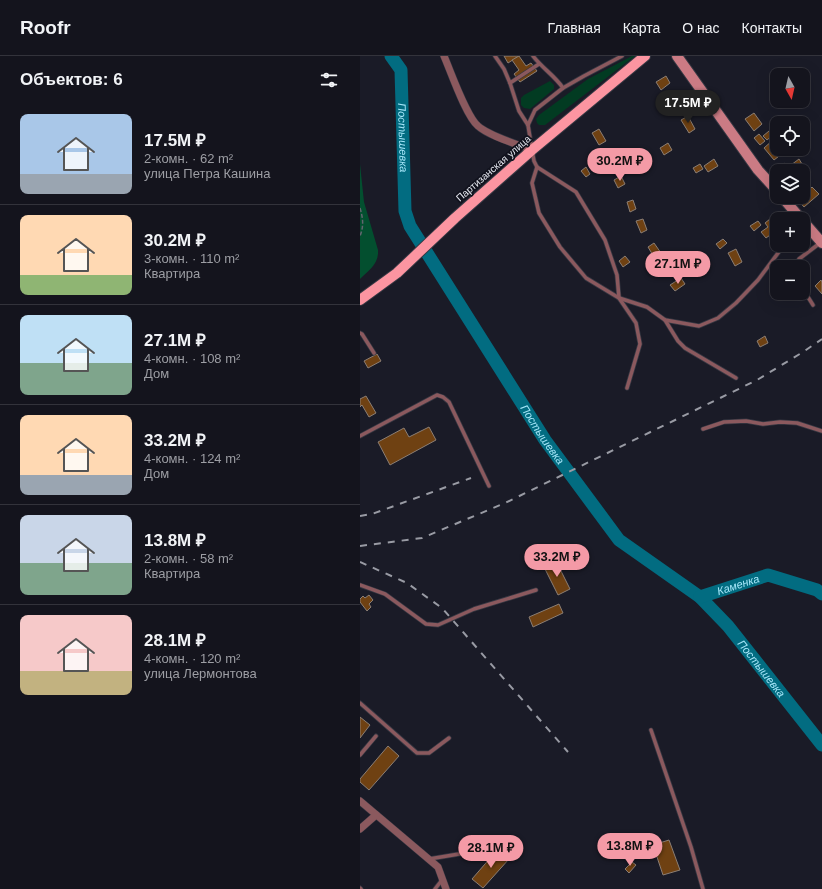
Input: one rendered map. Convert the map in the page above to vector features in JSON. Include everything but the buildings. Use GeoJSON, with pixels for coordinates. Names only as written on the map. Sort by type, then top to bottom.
{"type":"FeatureCollection","features":[{"type":"Feature","properties":{"kind":"main road","name":"Партизанская улица"},"geometry":{"type":"LineString","coordinates":[[360,300],[397,273],[455,218],[532,150],[645,56]]}},
{"type":"Feature","properties":{"kind":"main road"},"geometry":{"type":"LineString","coordinates":[[677,56],[758,170],[770,183]]}},
{"type":"Feature","properties":{"kind":"main road"},"geometry":{"type":"LineString","coordinates":[[788,204],[794,212]]}},
{"type":"Feature","properties":{"kind":"main road"},"geometry":{"type":"LineString","coordinates":[[810,230],[821,243]]}},
{"type":"Feature","properties":{"kind":"street"},"geometry":{"type":"LineString","coordinates":[[444,56],[470,115],[477,126],[532,150]]}},
{"type":"Feature","properties":{"kind":"street"},"geometry":{"type":"LineString","coordinates":[[360,801],[438,867],[446,889]]}},
{"type":"Feature","properties":{"kind":"street"},"geometry":{"type":"LineString","coordinates":[[360,829],[376,815]]}},
{"type":"Feature","properties":{"kind":"lane"},"geometry":{"type":"LineString","coordinates":[[495,56],[504,69],[510,83],[518,111],[528,125],[532,150],[537,167],[532,183],[538,213],[560,247],[586,278],[619,298],[647,307],[665,320],[684,348],[736,378]]}},
{"type":"Feature","properties":{"kind":"lane"},"geometry":{"type":"LineString","coordinates":[[533,56],[563,88]]}},
{"type":"Feature","properties":{"kind":"lane"},"geometry":{"type":"LineString","coordinates":[[528,125],[536,110],[563,88],[622,56]]}},
{"type":"Feature","properties":{"kind":"lane"},"geometry":{"type":"LineString","coordinates":[[510,83],[539,64]]}},
{"type":"Feature","properties":{"kind":"lane"},"geometry":{"type":"LineString","coordinates":[[537,167],[576,192],[605,240],[617,275],[619,298],[636,322],[640,344],[627,388]]}},
{"type":"Feature","properties":{"kind":"lane"},"geometry":{"type":"LineString","coordinates":[[798,260],[821,243]]}},
{"type":"Feature","properties":{"kind":"lane"},"geometry":{"type":"LineString","coordinates":[[665,320],[699,326],[718,318],[741,299],[758,280],[779,252]]}},
{"type":"Feature","properties":{"kind":"lane"},"geometry":{"type":"LineString","coordinates":[[810,300],[813,305]]}},
{"type":"Feature","properties":{"kind":"lane"},"geometry":{"type":"LineString","coordinates":[[360,333],[374,353]]}},
{"type":"Feature","properties":{"kind":"lane"},"geometry":{"type":"LineString","coordinates":[[360,436],[437,396],[443,397],[449,402],[490,486]]}},
{"type":"Feature","properties":{"kind":"lane"},"geometry":{"type":"LineString","coordinates":[[703,429],[724,422],[746,421],[763,424],[780,422],[797,423],[822,431]]}},
{"type":"Feature","properties":{"kind":"lane"},"geometry":{"type":"LineString","coordinates":[[360,585],[385,594],[426,624],[432,625],[438,624],[474,609],[536,590]]}},
{"type":"Feature","properties":{"kind":"lane"},"geometry":{"type":"LineString","coordinates":[[360,703],[417,753],[429,753],[449,738]]}},
{"type":"Feature","properties":{"kind":"lane"},"geometry":{"type":"LineString","coordinates":[[651,730],[691,847],[703,889]]}},
{"type":"Feature","properties":{"kind":"lane"},"geometry":{"type":"LineString","coordinates":[[360,756],[376,736]]}},
{"type":"Feature","properties":{"kind":"lane"},"geometry":{"type":"LineString","coordinates":[[428,859],[489,849]]}},
{"type":"Feature","properties":{"kind":"lane"},"geometry":{"type":"LineString","coordinates":[[435,889],[443,879]]}},
{"type":"Feature","properties":{"kind":"path"},"geometry":{"type":"LineString","coordinates":[[360,208],[363,218],[360,236]]}},
{"type":"Feature","properties":{"kind":"green space"},"geometry":{"type":"Polygon","coordinates":[[[632,56],[635,56],[545,125],[539,125],[537,123],[536,119],[539,115],[588,79],[632,56]]]}},
{"type":"Feature","properties":{"kind":"green space"},"geometry":{"type":"Polygon","coordinates":[[[550,81],[554,85],[554,89],[530,109],[524,108],[521,105],[521,98],[524,95],[550,81]]]}},
{"type":"Feature","properties":{"kind":"green space"},"geometry":{"type":"Polygon","coordinates":[[[360,164],[364,202],[378,250],[378,255],[370,270],[360,279],[360,164]]]}},
{"type":"Feature","properties":{"kind":"waterway","name":"Постышевка"},"geometry":{"type":"LineString","coordinates":[[391,56],[401,70],[405,211],[410,226],[545,440],[619,540],[700,597],[728,626],[822,745]]}},
{"type":"Feature","properties":{"kind":"waterway","name":"Каменка"},"geometry":{"type":"LineString","coordinates":[[700,597],[768,575],[817,590],[822,594]]}},
{"type":"Feature","properties":{"kind":"railway"},"geometry":{"type":"LineString","coordinates":[[360,546],[422,538],[505,503],[757,380],[822,339]]}},
{"type":"Feature","properties":{"kind":"railway"},"geometry":{"type":"LineString","coordinates":[[360,516],[372,514],[471,478]]}},
{"type":"Feature","properties":{"kind":"railway"},"geometry":{"type":"LineString","coordinates":[[360,562],[407,583],[442,608],[568,752]]}}]}
